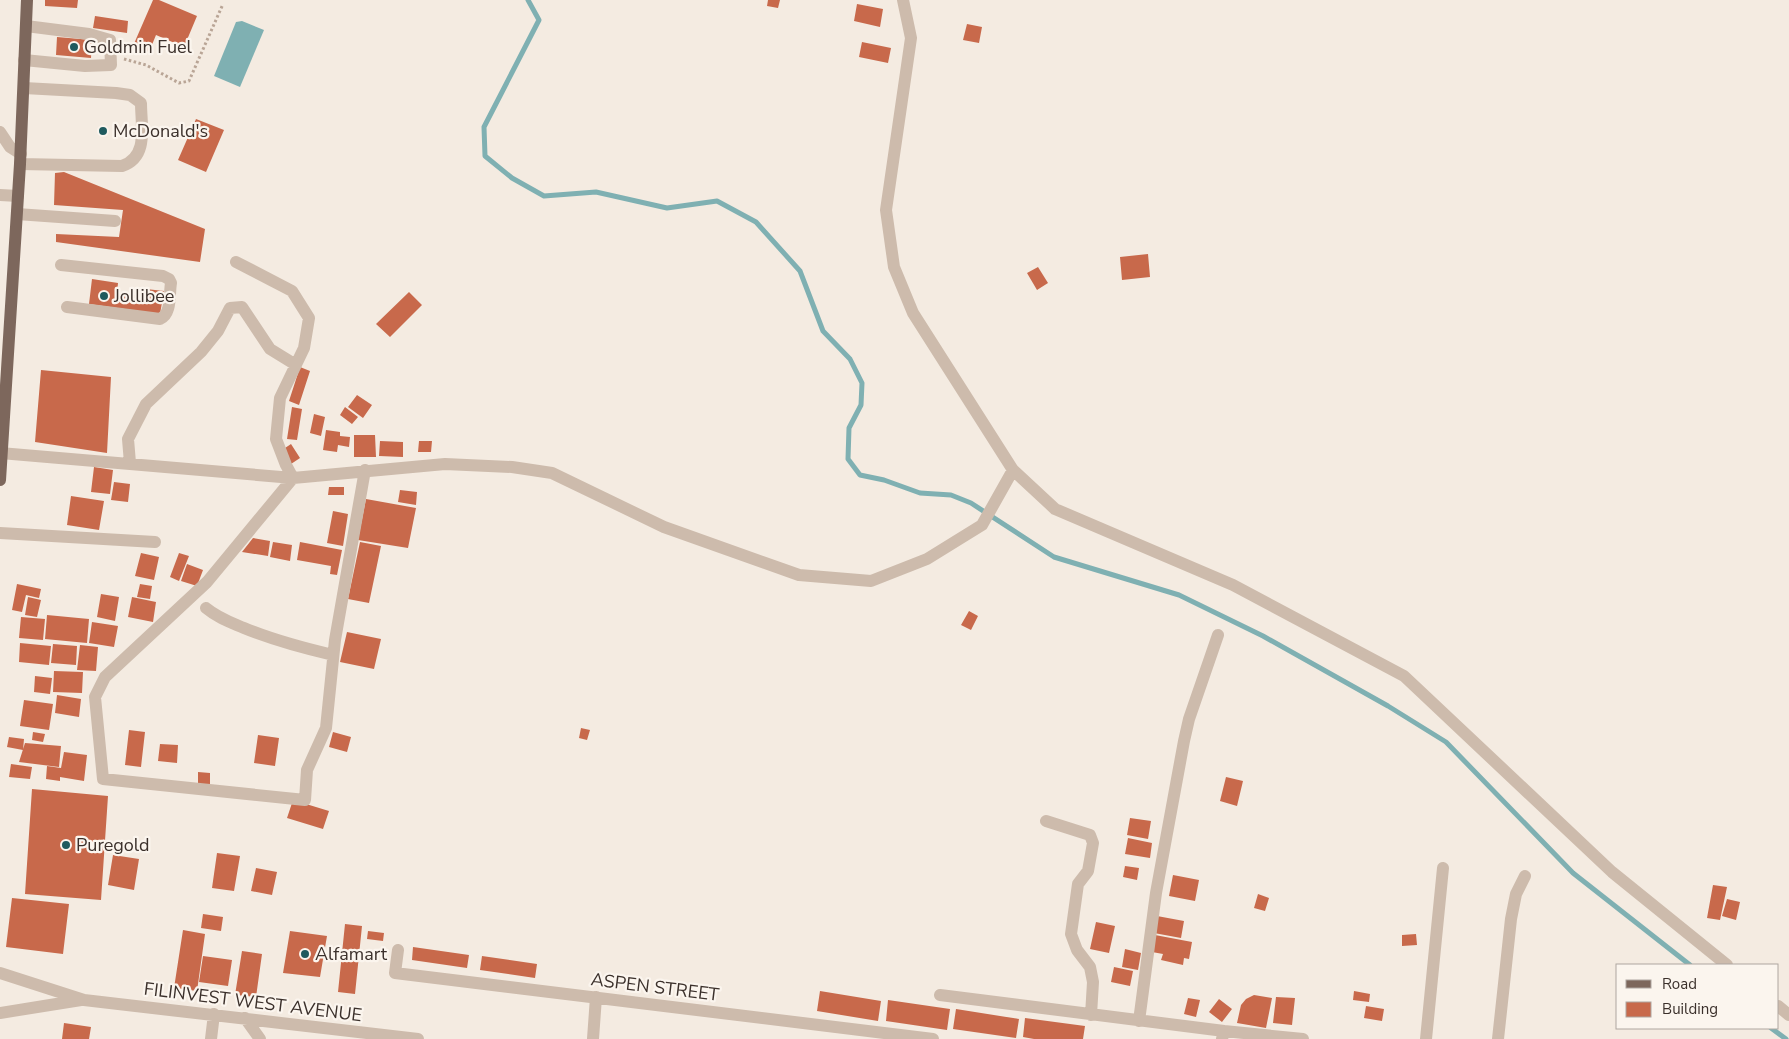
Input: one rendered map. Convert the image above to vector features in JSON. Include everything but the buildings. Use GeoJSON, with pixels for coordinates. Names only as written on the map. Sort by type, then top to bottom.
{"type":"FeatureCollection","features":[{"type":"Feature","properties":{"kind":"main road"},"geometry":{"type":"LineString","coordinates":[[0,480],[3,360],[17,214],[27,0]]}},
{"type":"Feature","properties":{"kind":"street"},"geometry":{"type":"LineString","coordinates":[[903,0],[911,38],[886,210],[894,267],[913,313],[1013,470],[1055,509],[1233,585],[1404,676],[1612,872],[1727,964]]}},
{"type":"Feature","properties":{"kind":"street"},"geometry":{"type":"LineString","coordinates":[[24,60],[85,66],[111,65],[110,40],[89,34],[26,26]]}},
{"type":"Feature","properties":{"kind":"street"},"geometry":{"type":"LineString","coordinates":[[0,132],[20,159],[122,166],[132,163],[139,153],[142,137],[141,103],[130,96],[116,93],[24,88]]}},
{"type":"Feature","properties":{"kind":"street"},"geometry":{"type":"LineString","coordinates":[[0,195],[18,196]]}},
{"type":"Feature","properties":{"kind":"street"},"geometry":{"type":"LineString","coordinates":[[17,214],[115,221]]}},
{"type":"Feature","properties":{"kind":"street"},"geometry":{"type":"LineString","coordinates":[[236,262],[292,291],[309,318],[304,348],[280,398],[276,439],[293,478]]}},
{"type":"Feature","properties":{"kind":"street"},"geometry":{"type":"LineString","coordinates":[[61,265],[163,276],[169,279],[171,283],[167,313],[160,319],[67,307]]}},
{"type":"Feature","properties":{"kind":"street"},"geometry":{"type":"LineString","coordinates":[[130,463],[128,439],[146,404],[201,352],[218,331],[230,308],[242,307],[270,349],[296,365]]}},
{"type":"Feature","properties":{"kind":"street"},"geometry":{"type":"LineString","coordinates":[[1,452],[293,478],[445,464],[512,467],[552,473],[664,527],[799,575],[871,581],[927,559],[982,526],[1013,470]]}},
{"type":"Feature","properties":{"kind":"street"},"geometry":{"type":"LineString","coordinates":[[293,478],[207,582],[105,677],[95,697],[103,779],[305,800],[307,770],[326,728],[333,655],[365,470]]}},
{"type":"Feature","properties":{"kind":"street"},"geometry":{"type":"LineString","coordinates":[[0,533],[155,542]]}},
{"type":"Feature","properties":{"kind":"street"},"geometry":{"type":"LineString","coordinates":[[206,608],[219,618],[255,632],[288,644],[333,655]]}},
{"type":"Feature","properties":{"kind":"street"},"geometry":{"type":"LineString","coordinates":[[1139,1021],[1156,893],[1184,741],[1192,709],[1218,635]]}},
{"type":"Feature","properties":{"kind":"street"},"geometry":{"type":"LineString","coordinates":[[1046,821],[1090,835],[1093,843],[1088,871],[1078,884],[1071,934],[1077,950],[1090,966],[1094,982],[1091,1015]]}},
{"type":"Feature","properties":{"kind":"street"},"geometry":{"type":"LineString","coordinates":[[1426,1039],[1443,868]]}},
{"type":"Feature","properties":{"kind":"street"},"geometry":{"type":"LineString","coordinates":[[1498,1039],[1511,918],[1516,894],[1526,876]]}},
{"type":"Feature","properties":{"kind":"street","name":"ASPEN STREET"},"geometry":{"type":"LineString","coordinates":[[398,950],[395,972],[596,997],[879,1036],[933,1039]]}},
{"type":"Feature","properties":{"kind":"street","name":"FILINVEST WEST AVENUE"},"geometry":{"type":"LineString","coordinates":[[0,973],[84,1000],[418,1039]]}},
{"type":"Feature","properties":{"kind":"street"},"geometry":{"type":"LineString","coordinates":[[940,994],[1139,1021],[1222,1035],[1303,1039]]}},
{"type":"Feature","properties":{"kind":"street"},"geometry":{"type":"LineString","coordinates":[[593,1039],[596,997]]}},
{"type":"Feature","properties":{"kind":"street","name":"FILINVEST WEST AVENUE"},"geometry":{"type":"LineString","coordinates":[[0,1013],[84,1000]]}},
{"type":"Feature","properties":{"kind":"street"},"geometry":{"type":"LineString","coordinates":[[1779,1007],[1789,1015]]}},
{"type":"Feature","properties":{"kind":"street"},"geometry":{"type":"LineString","coordinates":[[211,1039],[214,1014]]}},
{"type":"Feature","properties":{"kind":"street"},"geometry":{"type":"LineString","coordinates":[[245,1018],[260,1039]]}},
{"type":"Feature","properties":{"kind":"path"},"geometry":{"type":"LineString","coordinates":[[111,57],[132,60],[146,65],[179,83],[189,81],[223,4]]}},
{"type":"Feature","properties":{"kind":"water"},"geometry":{"type":"Polygon","coordinates":[[[242,21],[264,30],[240,87],[214,76],[236,22],[242,21]]]}},
{"type":"Feature","properties":{"kind":"waterway"},"geometry":{"type":"LineString","coordinates":[[528,0],[539,20],[484,127],[485,156],[512,178],[544,196],[596,192],[667,208],[717,201],[756,222],[800,271],[823,331],[850,359],[862,383],[861,405],[849,428],[848,459],[860,475],[884,480],[920,493],[951,495],[971,503],[1054,557],[1179,595],[1263,636],[1388,706],[1446,742],[1573,873],[1689,964]]}},
{"type":"Feature","properties":{"kind":"waterway"},"geometry":{"type":"LineString","coordinates":[[1772,1029],[1786,1039]]}},
{"type":"Feature","properties":{"kind":"place","name":"Goldmin Fuel"},"geometry":{"type":"Point","coordinates":[74,47]}},
{"type":"Feature","properties":{"kind":"place","name":"McDonald's"},"geometry":{"type":"Point","coordinates":[103,131]}},
{"type":"Feature","properties":{"kind":"place","name":"Jollibee"},"geometry":{"type":"Point","coordinates":[104,296]}},
{"type":"Feature","properties":{"kind":"place","name":"Puregold"},"geometry":{"type":"Point","coordinates":[66,845]}},
{"type":"Feature","properties":{"kind":"place","name":"Alfamart"},"geometry":{"type":"Point","coordinates":[305,954]}}]}
